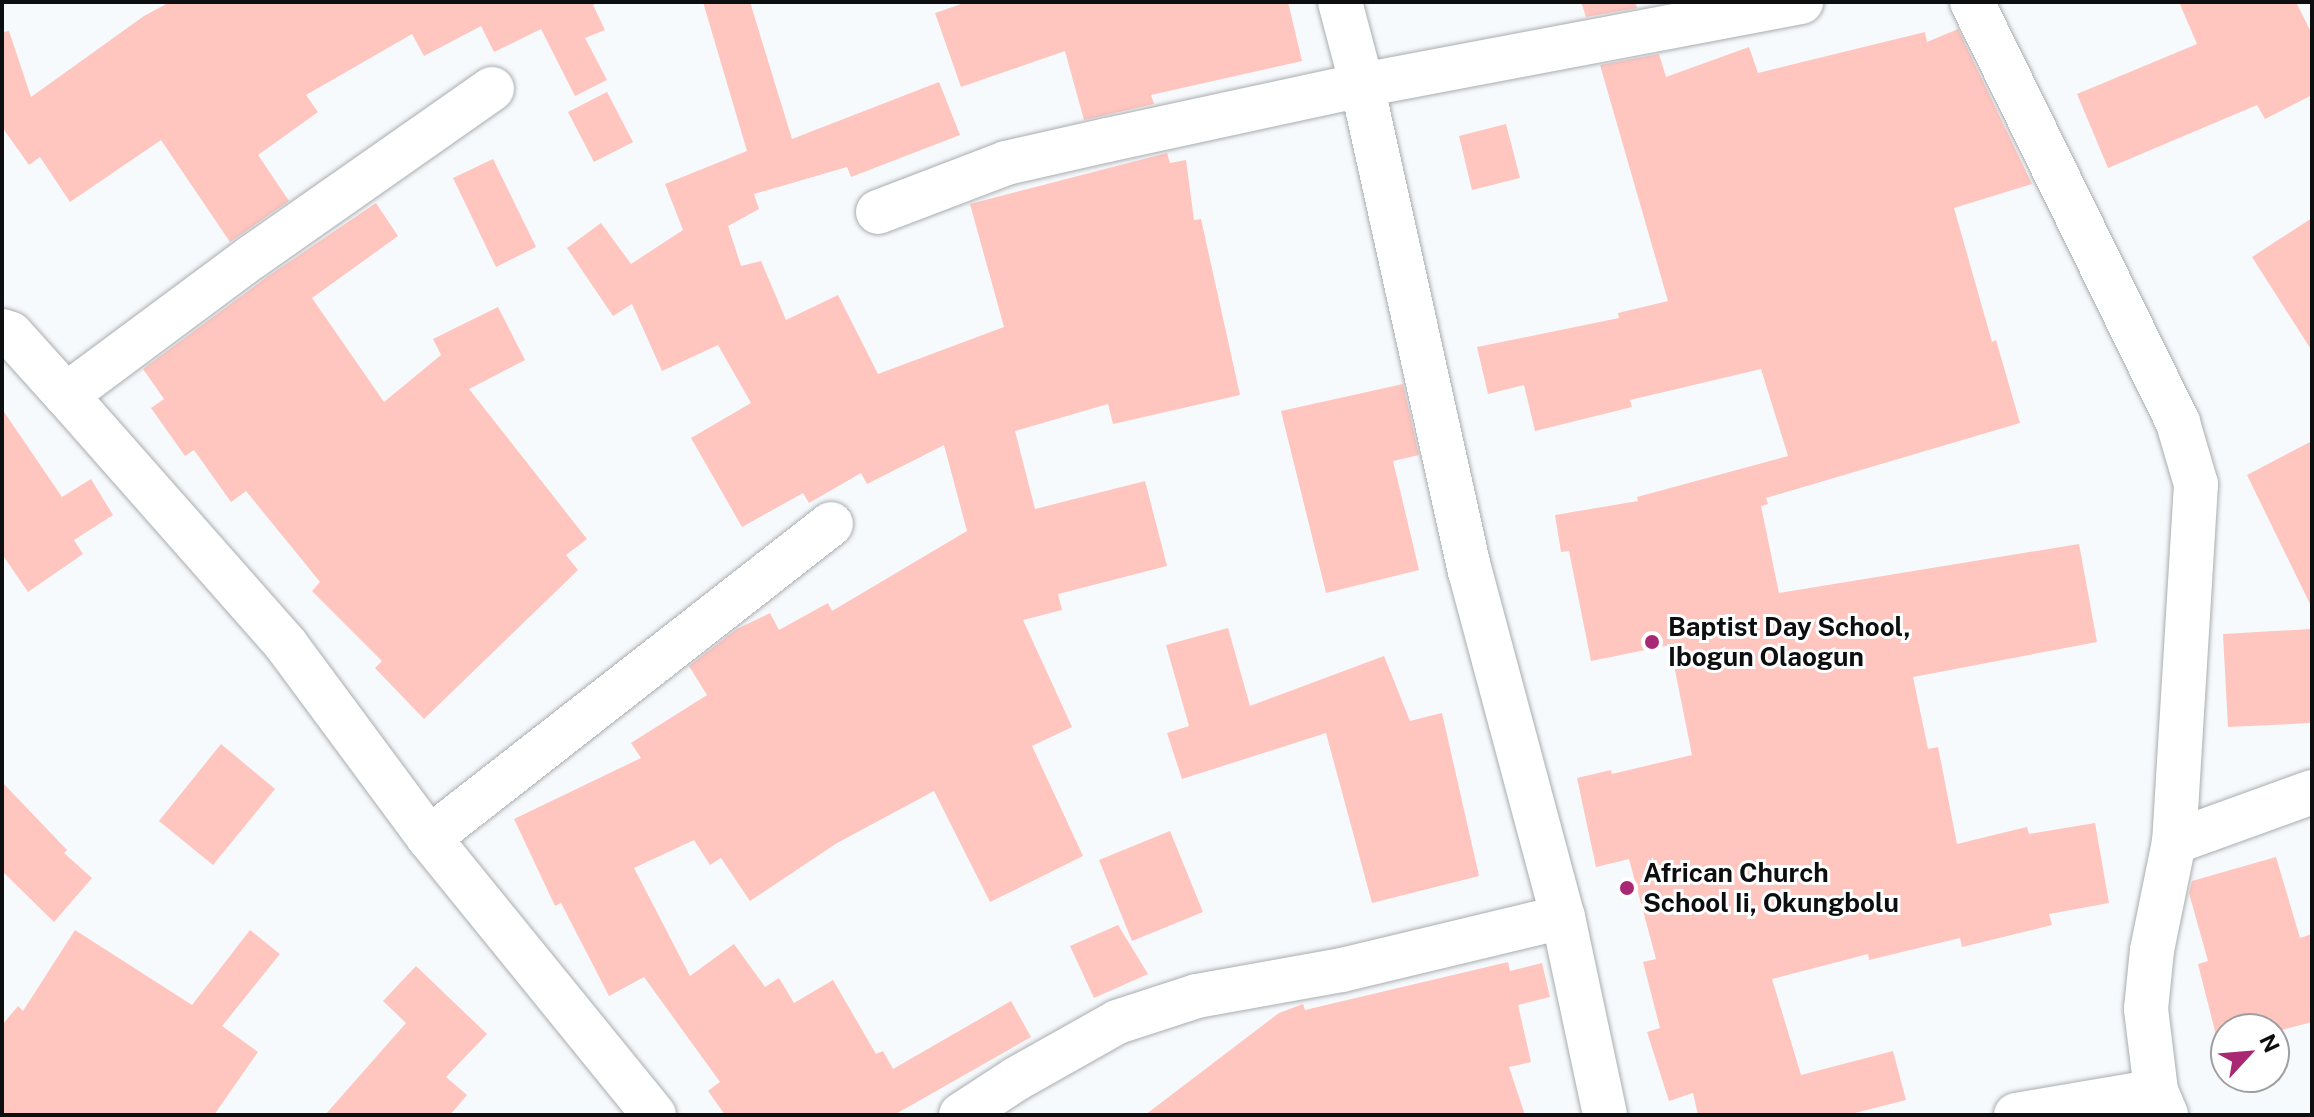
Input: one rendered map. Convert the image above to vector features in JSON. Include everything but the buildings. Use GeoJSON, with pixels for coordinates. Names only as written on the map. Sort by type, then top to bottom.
{"type":"FeatureCollection","features":[{"type":"Feature","properties":{"kind":"street"},"geometry":{"type":"LineString","coordinates":[[1340,2],[1362,85],[1470,571],[1563,917],[1605,1115]]}},
{"type":"Feature","properties":{"kind":"street"},"geometry":{"type":"LineString","coordinates":[[878,212],[1006,163],[1362,85],[1801,2]]}},
{"type":"Feature","properties":{"kind":"street"},"geometry":{"type":"LineString","coordinates":[[1972,2],[2178,423],[2196,484],[2174,842],[2152,950],[2146,1009],[2161,1103],[2016,1115]]}},
{"type":"Feature","properties":{"kind":"street"},"geometry":{"type":"LineString","coordinates":[[66,395],[252,257],[492,89]]}},
{"type":"Feature","properties":{"kind":"street"},"geometry":{"type":"LineString","coordinates":[[2,331],[11,334],[287,646],[429,838],[654,1115]]}},
{"type":"Feature","properties":{"kind":"street"},"geometry":{"type":"LineString","coordinates":[[429,838],[831,524]]}},
{"type":"Feature","properties":{"kind":"street"},"geometry":{"type":"LineString","coordinates":[[2174,842],[2312,792]]}},
{"type":"Feature","properties":{"kind":"street"},"geometry":{"type":"LineString","coordinates":[[961,1115],[1016,1079],[1117,1022],[1197,996],[1342,970],[1563,917]]}},
{"type":"Feature","properties":{"kind":"place","name":"Baptist Day School, Ibogun Olaogun"},"geometry":{"type":"Point","coordinates":[1652,642]}},
{"type":"Feature","properties":{"kind":"place","name":"African Church School Ii, Okungbolu"},"geometry":{"type":"Point","coordinates":[1627,888]}}]}
